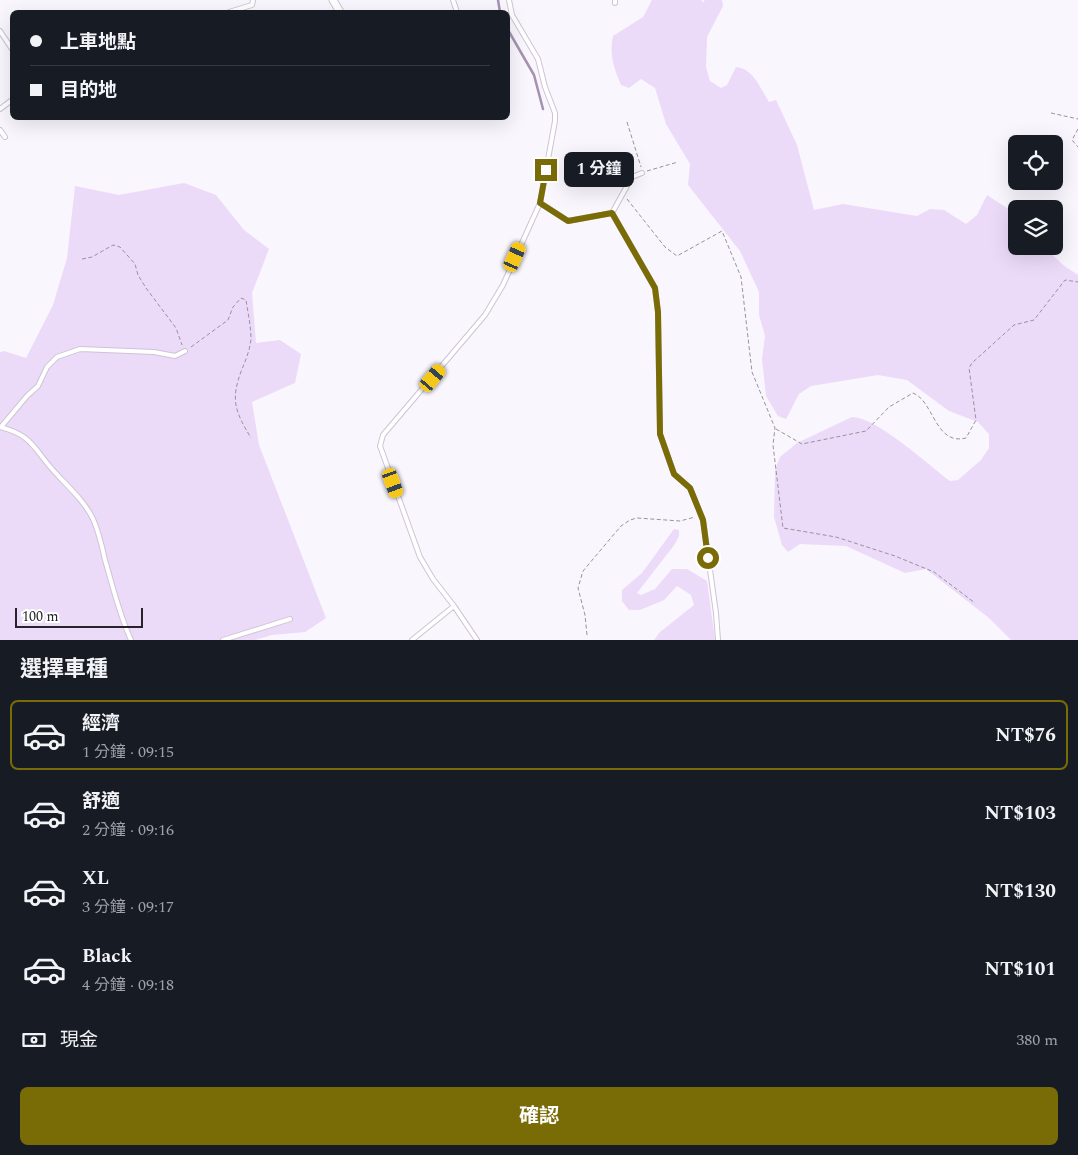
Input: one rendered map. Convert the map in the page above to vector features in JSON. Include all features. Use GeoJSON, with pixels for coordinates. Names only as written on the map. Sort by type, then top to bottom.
{"type":"FeatureCollection","features":[{"type":"Feature","properties":{"kind":"lane"},"geometry":{"type":"LineString","coordinates":[[237,10],[252,6],[253,0]]}},
{"type":"Feature","properties":{"kind":"lane"},"geometry":{"type":"LineString","coordinates":[[477,640],[420,558],[380,446],[383,435],[485,315],[503,284],[540,203],[555,113],[545,87],[538,59],[512,14],[509,0]]}},
{"type":"Feature","properties":{"kind":"lane"},"geometry":{"type":"LineString","coordinates":[[0,31],[10,47]]}},
{"type":"Feature","properties":{"kind":"lane"},"geometry":{"type":"LineString","coordinates":[[0,130],[6,137]]}},
{"type":"Feature","properties":{"kind":"lane"},"geometry":{"type":"LineString","coordinates":[[540,203],[568,221],[612,213],[632,177],[642,173]]}},
{"type":"Feature","properties":{"kind":"lane"},"geometry":{"type":"LineString","coordinates":[[612,213],[655,288],[658,312],[660,434],[674,474],[690,488],[701,515],[716,613],[718,640]]}},
{"type":"Feature","properties":{"kind":"lane"},"geometry":{"type":"LineString","coordinates":[[132,640],[118,609],[93,518],[76,494],[51,468],[36,446],[12,430],[1,427],[38,386],[47,367],[57,357],[80,349],[154,352],[175,356],[185,351]]}},
{"type":"Feature","properties":{"kind":"lane"},"geometry":{"type":"LineString","coordinates":[[412,640],[454,606]]}},
{"type":"Feature","properties":{"kind":"lane"},"geometry":{"type":"LineString","coordinates":[[223,640],[290,619]]}},
{"type":"Feature","properties":{"kind":"path"},"geometry":{"type":"LineString","coordinates":[[1051,113],[1078,119]]}},
{"type":"Feature","properties":{"kind":"path"},"geometry":{"type":"LineString","coordinates":[[627,122],[642,173],[678,162]]}},
{"type":"Feature","properties":{"kind":"path"},"geometry":{"type":"LineString","coordinates":[[1078,130],[1072,140],[1078,147]]}},
{"type":"Feature","properties":{"kind":"path"},"geometry":{"type":"LineString","coordinates":[[623,194],[666,247],[677,256],[722,231],[741,277],[752,372],[775,428],[773,445],[783,528],[836,537],[895,556],[934,572],[975,603]]}},
{"type":"Feature","properties":{"kind":"path"},"geometry":{"type":"LineString","coordinates":[[82,259],[92,257],[114,245],[120,247],[135,264],[138,275],[146,288],[176,328],[185,351],[228,320],[233,307],[241,298],[246,300],[251,339],[246,359],[235,386],[235,403],[240,419],[251,438]]}},
{"type":"Feature","properties":{"kind":"path"},"geometry":{"type":"LineString","coordinates":[[775,428],[802,444],[866,431],[889,407],[913,393],[918,395],[928,408],[941,431],[960,440],[966,438],[976,420],[968,368],[1014,325],[1034,320],[1066,280],[1078,282]]}},
{"type":"Feature","properties":{"kind":"path"},"geometry":{"type":"LineString","coordinates":[[587,635],[585,616],[578,588],[583,570],[621,526],[637,518],[680,521],[701,515]]}},
{"type":"Feature","properties":{"kind":"shaded area"},"geometry":{"type":"Polygon","coordinates":[[[652,0],[702,0],[702,3],[705,0],[722,0],[723,6],[707,37],[706,67],[710,81],[721,88],[727,85],[736,67],[752,75],[769,102],[776,100],[797,145],[814,210],[843,204],[917,216],[930,209],[944,210],[966,224],[977,215],[987,195],[1008,209],[1008,255],[1053,255],[1063,265],[1078,275],[1078,640],[1011,640],[989,618],[926,569],[905,573],[846,546],[800,544],[788,552],[782,545],[774,517],[775,470],[780,457],[797,443],[852,417],[862,419],[888,433],[950,481],[958,480],[981,460],[989,448],[989,434],[978,422],[949,411],[907,380],[878,375],[811,386],[799,394],[786,419],[778,416],[766,396],[762,359],[765,336],[759,315],[759,292],[740,251],[688,185],[690,164],[666,124],[655,88],[641,79],[629,88],[621,85],[614,67],[612,55],[613,36],[643,17],[652,0]]]}},
{"type":"Feature","properties":{"kind":"shaded area"},"geometry":{"type":"Polygon","coordinates":[[[184,183],[216,195],[244,230],[269,249],[252,293],[256,343],[280,340],[301,354],[295,383],[252,402],[259,445],[326,618],[305,632],[272,635],[255,640],[0,640],[0,352],[4,351],[26,358],[53,305],[67,258],[75,186],[119,195],[184,183]]]}},
{"type":"Feature","properties":{"kind":"shaded area"},"geometry":{"type":"Polygon","coordinates":[[[674,529],[679,530],[679,536],[675,544],[637,593],[641,595],[655,589],[672,569],[687,569],[707,581],[715,640],[654,640],[660,632],[694,605],[691,595],[677,586],[664,600],[640,610],[629,610],[622,601],[622,590],[642,573],[674,529]]]}},
{"type":"Feature","properties":{"kind":"waterway"},"geometry":{"type":"LineString","coordinates":[[498,0],[500,10]]}},
{"type":"Feature","properties":{"kind":"waterway"},"geometry":{"type":"LineString","coordinates":[[510,33],[534,75],[543,109]]}},
{"type":"Feature","properties":{"kind":"route"},"geometry":{"type":"LineString","coordinates":[[546,170],[540,203],[568,221],[612,213],[655,288],[658,312],[660,434],[674,474],[690,488],[703,520],[708,558]]}}]}
